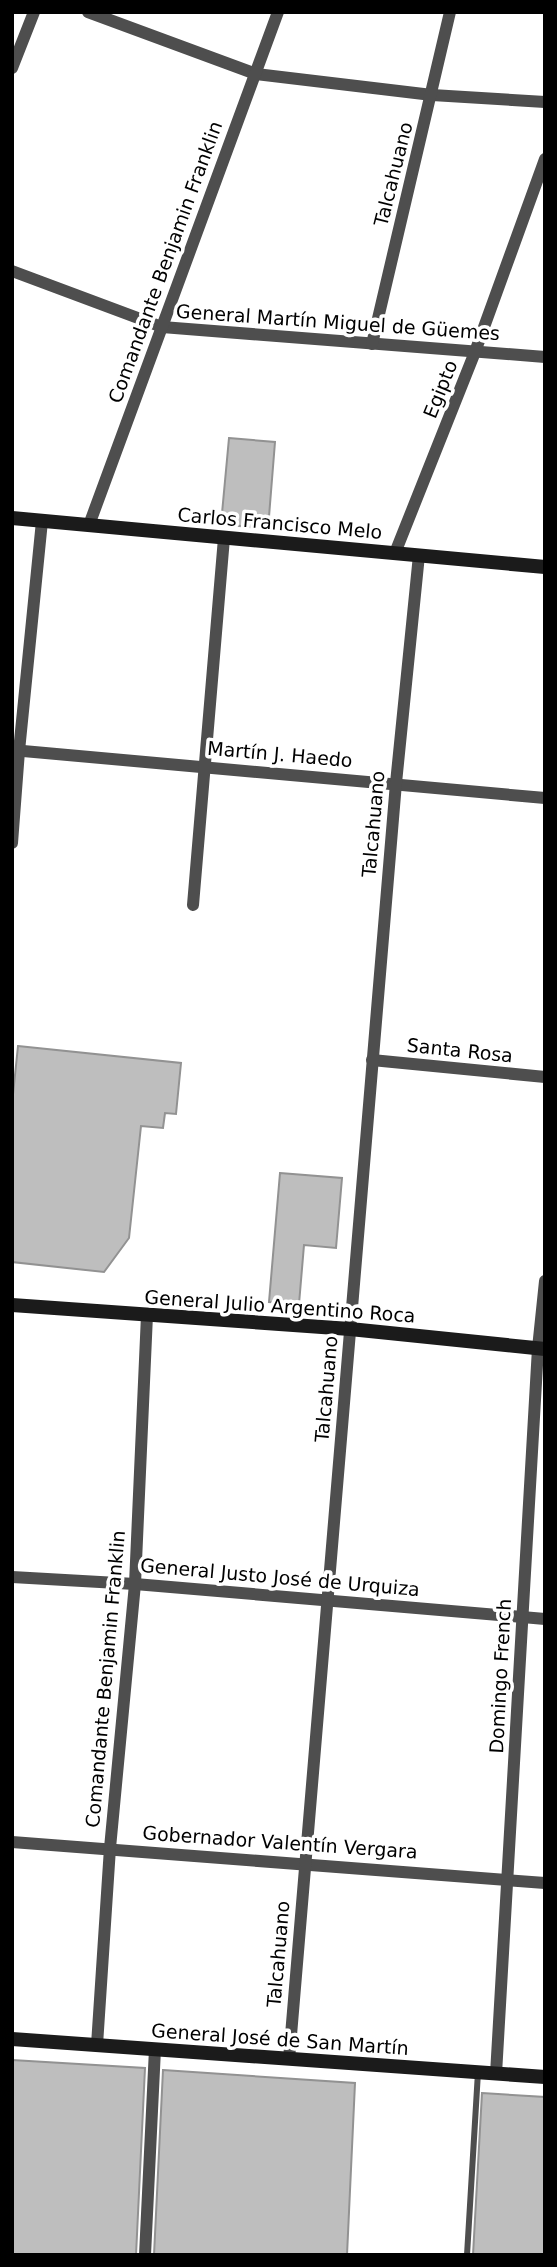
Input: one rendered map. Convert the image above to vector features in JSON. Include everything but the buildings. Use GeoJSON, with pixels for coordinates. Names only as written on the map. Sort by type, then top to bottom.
{"type":"FeatureCollection","features":[{"type":"Feature","properties":{"kind":"street"},"geometry":{"type":"LineString","coordinates":[[12,68],[34,12]]}},
{"type":"Feature","properties":{"kind":"street"},"geometry":{"type":"LineString","coordinates":[[88,12],[256,74],[432,95],[545,102]]}},
{"type":"Feature","properties":{"kind":"street","name":"Comandante Benjamin Franklin"},"geometry":{"type":"LineString","coordinates":[[89,525],[278,12]]}},
{"type":"Feature","properties":{"kind":"street","name":"Talcahuano"},"geometry":{"type":"LineString","coordinates":[[372,344],[450,12]]}},
{"type":"Feature","properties":{"kind":"street","name":"Egipto"},"geometry":{"type":"LineString","coordinates":[[394,553],[475,352],[545,159]]}},
{"type":"Feature","properties":{"kind":"street","name":"General Martín Miguel de Güemes"},"geometry":{"type":"LineString","coordinates":[[12,271],[162,327],[545,357]]}},
{"type":"Feature","properties":{"kind":"street","name":"Carlos Francisco Melo"},"geometry":{"type":"LineString","coordinates":[[12,518],[545,567]]}},
{"type":"Feature","properties":{"kind":"street"},"geometry":{"type":"LineString","coordinates":[[12,843],[16,750],[42,521]]}},
{"type":"Feature","properties":{"kind":"street"},"geometry":{"type":"LineString","coordinates":[[193,905],[225,538]]}},
{"type":"Feature","properties":{"kind":"street","name":"Talcahuano"},"geometry":{"type":"LineString","coordinates":[[289,2059],[372,1060],[419,555]]}},
{"type":"Feature","properties":{"kind":"street","name":"Martín J. Haedo"},"geometry":{"type":"LineString","coordinates":[[16,750],[545,798]]}},
{"type":"Feature","properties":{"kind":"street","name":"Santa Rosa"},"geometry":{"type":"LineString","coordinates":[[372,1060],[545,1077]]}},
{"type":"Feature","properties":{"kind":"street","name":"Domingo French"},"geometry":{"type":"LineString","coordinates":[[496,2074],[545,1281]]}},
{"type":"Feature","properties":{"kind":"street","name":"General Julio Argentino Roca"},"geometry":{"type":"LineString","coordinates":[[12,1305],[350,1328],[541,1348]]}},
{"type":"Feature","properties":{"kind":"street","name":"Comandante Benjamin Franklin"},"geometry":{"type":"LineString","coordinates":[[97,2045],[110,1849],[135,1584],[147,1315]]}},
{"type":"Feature","properties":{"kind":"street","name":"General Justo José de Urquiza"},"geometry":{"type":"LineString","coordinates":[[12,1577],[135,1584],[545,1619]]}},
{"type":"Feature","properties":{"kind":"street","name":"Gobernador Valentín Vergara"},"geometry":{"type":"LineString","coordinates":[[12,1842],[545,1883]]}},
{"type":"Feature","properties":{"kind":"street","name":"General José de San Martín"},"geometry":{"type":"LineString","coordinates":[[12,2039],[545,2077]]}},
{"type":"Feature","properties":{"kind":"street"},"geometry":{"type":"LineString","coordinates":[[145,2255],[155,2049]]}},
{"type":"Feature","properties":{"kind":"lane"},"geometry":{"type":"LineString","coordinates":[[467,2255],[478,2072]]}}]}
